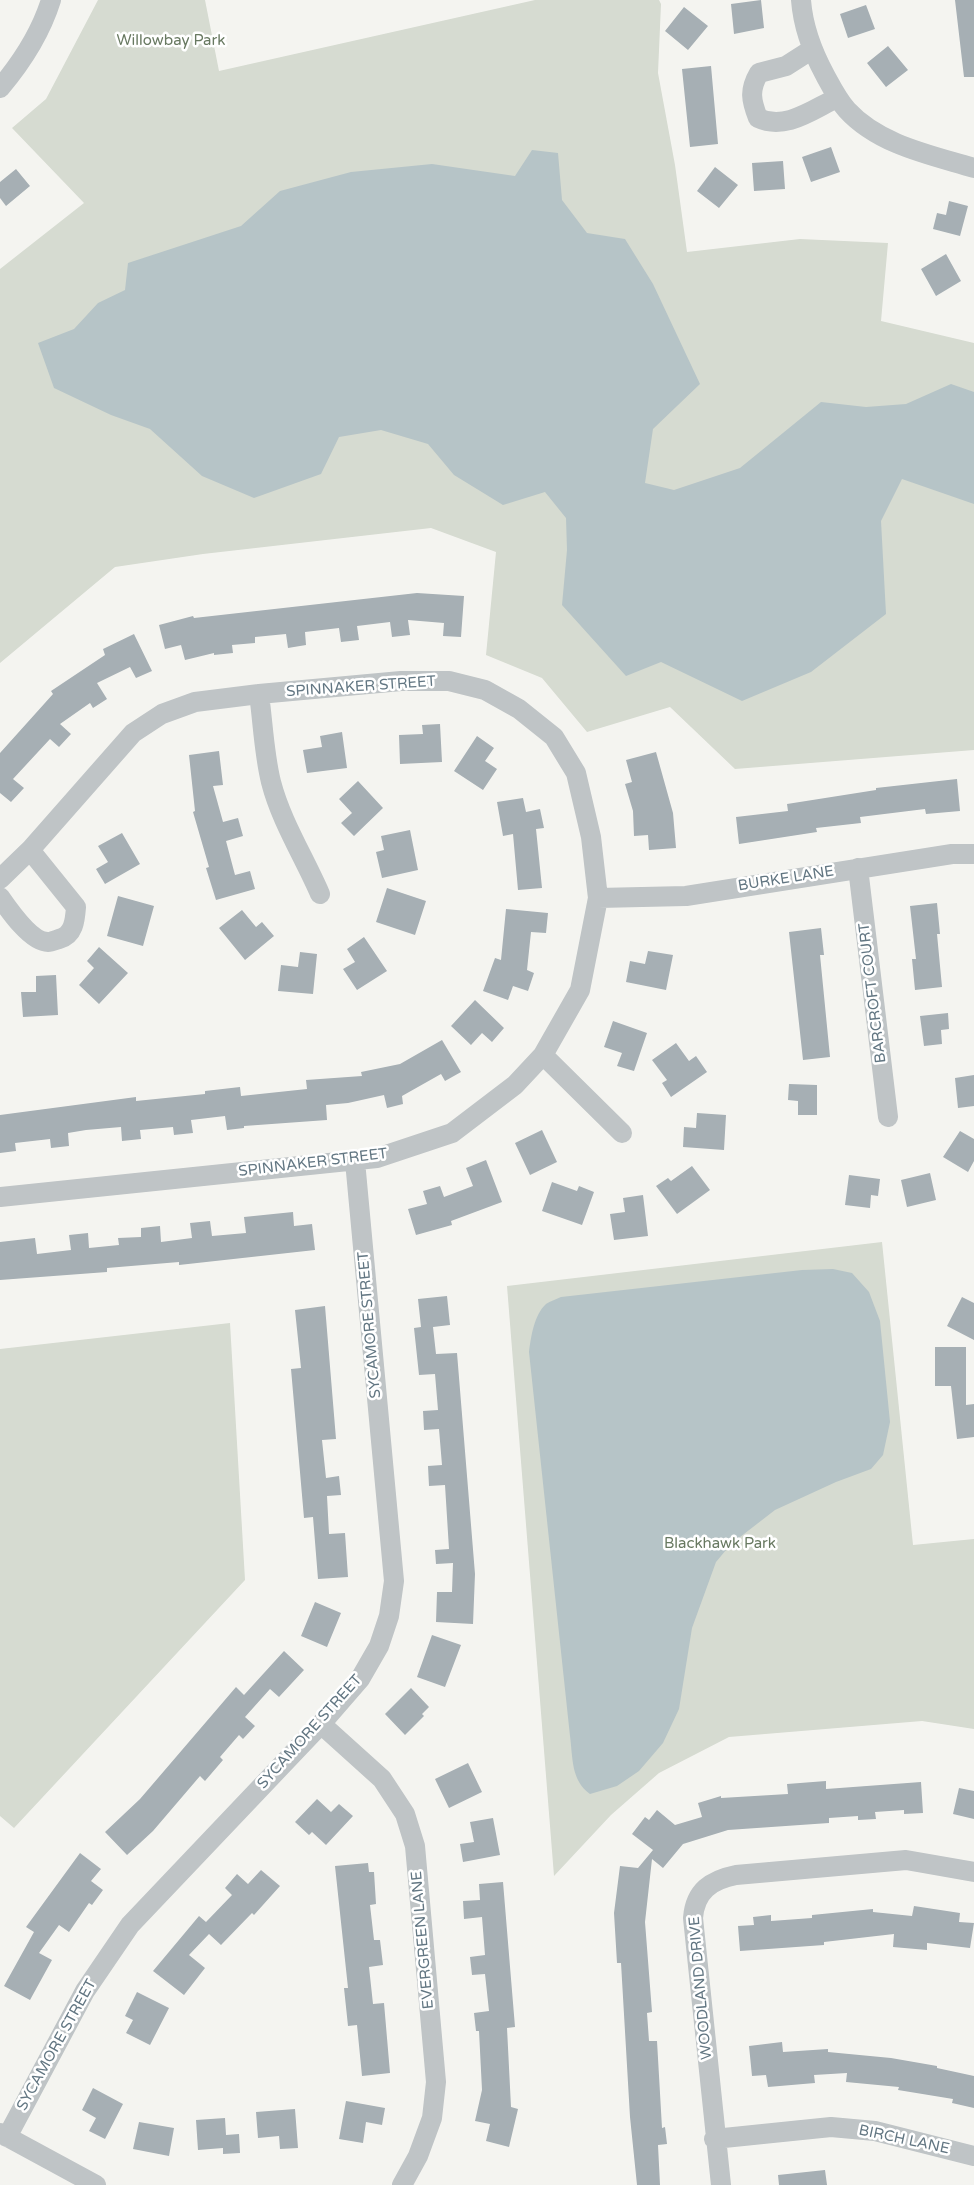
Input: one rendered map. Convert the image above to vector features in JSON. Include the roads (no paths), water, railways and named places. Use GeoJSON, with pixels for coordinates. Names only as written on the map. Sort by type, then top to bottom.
{"type":"FeatureCollection","features":[{"type":"Feature","properties":{"kind":"street"},"geometry":{"type":"LineString","coordinates":[[0,88],[14,72],[34,39],[51,0]]}},
{"type":"Feature","properties":{"kind":"street"},"geometry":{"type":"LineString","coordinates":[[801,0],[811,50],[837,98],[849,112],[878,134],[913,150],[974,168]]}},
{"type":"Feature","properties":{"kind":"street"},"geometry":{"type":"LineString","coordinates":[[811,50],[786,66],[759,73],[751,86],[753,105],[758,118],[769,123],[801,118],[837,98]]}},
{"type":"Feature","properties":{"kind":"street","name":"SPINNAKER STREET"},"geometry":{"type":"LineString","coordinates":[[0,879],[30,850],[133,733],[162,714],[195,702],[259,694],[401,681],[449,681],[485,690],[519,709],[554,736],[576,773],[591,837],[598,898],[580,990],[543,1055],[515,1085],[452,1133],[385,1156],[355,1161],[0,1197]]}},
{"type":"Feature","properties":{"kind":"street"},"geometry":{"type":"LineString","coordinates":[[259,694],[271,782],[284,820],[304,856],[320,894]]}},
{"type":"Feature","properties":{"kind":"street"},"geometry":{"type":"LineString","coordinates":[[0,897],[10,911],[36,938],[48,942],[63,938],[74,926],[76,907],[30,850]]}},
{"type":"Feature","properties":{"kind":"street","name":"BURKE LANE"},"geometry":{"type":"LineString","coordinates":[[598,898],[686,896],[952,854],[974,854]]}},
{"type":"Feature","properties":{"kind":"street","name":"BARCROFT COURT"},"geometry":{"type":"LineString","coordinates":[[858,868],[888,1117]]}},
{"type":"Feature","properties":{"kind":"street"},"geometry":{"type":"LineString","coordinates":[[543,1055],[622,1133]]}},
{"type":"Feature","properties":{"kind":"street","name":"SYCAMORE STREET"},"geometry":{"type":"LineString","coordinates":[[4,2135],[85,1992],[130,1925],[321,1724],[360,1679],[380,1646],[389,1616],[394,1581],[355,1161]]}},
{"type":"Feature","properties":{"kind":"street","name":"EVERGREEN LANE"},"geometry":{"type":"LineString","coordinates":[[321,1724],[382,1780],[406,1814],[415,1846],[436,2082],[432,2118],[418,2156],[402,2185]]}},
{"type":"Feature","properties":{"kind":"street","name":"WOODLAND DRIVE"},"geometry":{"type":"LineString","coordinates":[[720,2185],[693,1918],[694,1905],[707,1886],[718,1879],[736,1875],[906,1860],[974,1872]]}},
{"type":"Feature","properties":{"kind":"street","name":"BIRCH LANE"},"geometry":{"type":"LineString","coordinates":[[714,2139],[831,2127],[875,2131],[974,2156]]}},
{"type":"Feature","properties":{"kind":"street"},"geometry":{"type":"LineString","coordinates":[[4,2135],[96,2185]]}},
{"type":"Feature","properties":{"kind":"park label","name":"Willowbay Park"},"geometry":{"type":"Point","coordinates":[171,41]}},
{"type":"Feature","properties":{"kind":"park label","name":"Blackhawk Park"},"geometry":{"type":"Point","coordinates":[720,1544]}}]}
